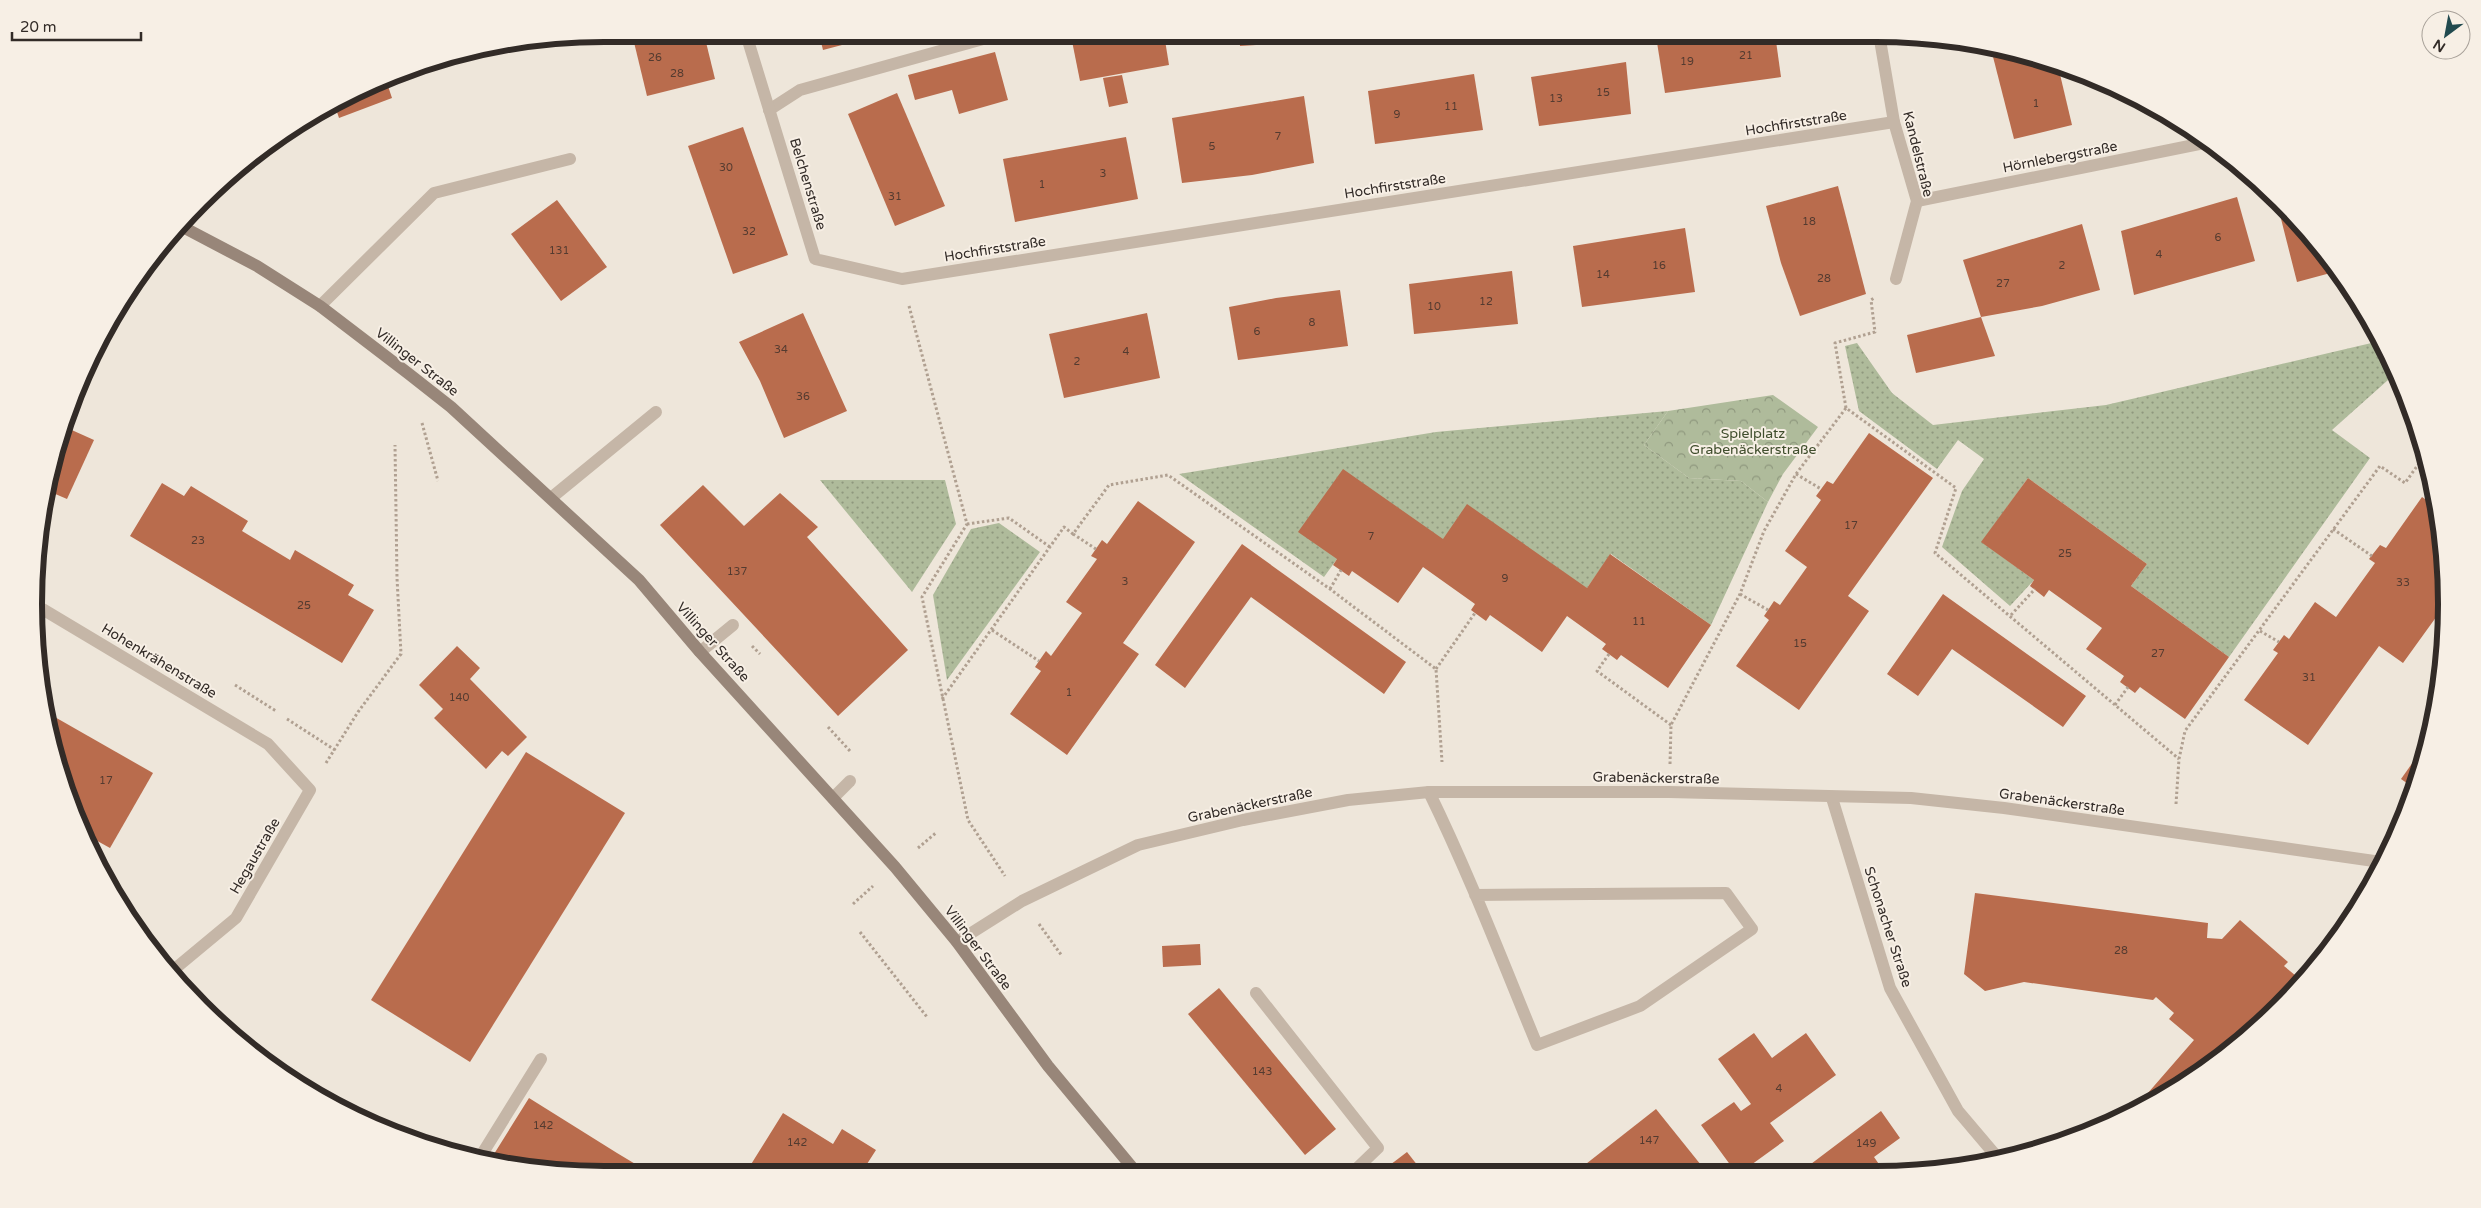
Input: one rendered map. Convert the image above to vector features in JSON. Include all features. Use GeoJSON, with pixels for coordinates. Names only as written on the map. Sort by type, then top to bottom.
{"type":"FeatureCollection","features":[{"type":"Feature","properties":{"kind":"main road","name":"Villinger Straße"},"geometry":{"type":"LineString","coordinates":[[187,229],[257,266],[320,306],[409,374],[451,407],[639,580],[700,652],[834,798],[957,942],[1048,1066],[1131,1166]]}},
{"type":"Feature","properties":{"kind":"street","name":"Belchenstraße"},"geometry":{"type":"LineString","coordinates":[[748,42],[815,259],[902,279]]}},
{"type":"Feature","properties":{"kind":"street"},"geometry":{"type":"LineString","coordinates":[[769,110],[800,90],[972,42]]}},
{"type":"Feature","properties":{"kind":"street","name":"Kandelstraße"},"geometry":{"type":"LineString","coordinates":[[1880,42],[1894,122],[1917,201],[1896,279]]}},
{"type":"Feature","properties":{"kind":"street","name":"Hochfirststraße"},"geometry":{"type":"LineString","coordinates":[[902,279],[1894,122]]}},
{"type":"Feature","properties":{"kind":"street","name":"Hörnlebergstraße"},"geometry":{"type":"LineString","coordinates":[[1917,201],[2199,144]]}},
{"type":"Feature","properties":{"kind":"street"},"geometry":{"type":"LineString","coordinates":[[320,306],[434,193],[570,159]]}},
{"type":"Feature","properties":{"kind":"street"},"geometry":{"type":"LineString","coordinates":[[551,498],[656,412]]}},
{"type":"Feature","properties":{"kind":"street","name":"Hohenkrähenstraße"},"geometry":{"type":"LineString","coordinates":[[42,609],[268,744],[310,790]]}},
{"type":"Feature","properties":{"kind":"street"},"geometry":{"type":"LineString","coordinates":[[700,652],[733,625]]}},
{"type":"Feature","properties":{"kind":"street"},"geometry":{"type":"LineString","coordinates":[[834,798],[850,781]]}},
{"type":"Feature","properties":{"kind":"street","name":"Hegaustraße"},"geometry":{"type":"LineString","coordinates":[[177,967],[236,918],[310,790]]}},
{"type":"Feature","properties":{"kind":"street"},"geometry":{"type":"LineString","coordinates":[[1429,792],[1475,895],[1537,1045],[1640,1006],[1752,929],[1726,893],[1475,895]]}},
{"type":"Feature","properties":{"kind":"street","name":"Grabenäckerstraße"},"geometry":{"type":"LineString","coordinates":[[957,942],[1022,901],[1138,845],[1243,820],[1339,802],[1429,792],[1669,792],[1832,798],[1911,798],[2173,832],[2376,861]]}},
{"type":"Feature","properties":{"kind":"street","name":"Schonacher Straße"},"geometry":{"type":"LineString","coordinates":[[1832,798],[1890,988],[1958,1111],[1994,1153]]}},
{"type":"Feature","properties":{"kind":"street"},"geometry":{"type":"LineString","coordinates":[[1256,993],[1378,1148],[1359,1166]]}},
{"type":"Feature","properties":{"kind":"street"},"geometry":{"type":"LineString","coordinates":[[483,1152],[541,1060]]}},
{"type":"Feature","properties":{"kind":"path"},"geometry":{"type":"LineString","coordinates":[[902,279],[967,524],[922,597],[968,820],[1022,901],[1062,956]]}},
{"type":"Feature","properties":{"kind":"path"},"geometry":{"type":"LineString","coordinates":[[1896,279],[1871,300],[1875,332],[1835,343],[1846,408],[1956,488],[1935,553],[2180,758]]}},
{"type":"Feature","properties":{"kind":"path"},"geometry":{"type":"LineString","coordinates":[[409,374],[438,481]]}},
{"type":"Feature","properties":{"kind":"path"},"geometry":{"type":"LineString","coordinates":[[1669,792],[1671,725],[1740,594],[1764,531],[1796,474],[1846,408]]}},
{"type":"Feature","properties":{"kind":"path"},"geometry":{"type":"LineString","coordinates":[[310,790],[358,712],[401,654],[397,578],[395,445]]}},
{"type":"Feature","properties":{"kind":"path"},"geometry":{"type":"LineString","coordinates":[[2173,832],[2180,758],[2185,731],[2380,466],[2405,483],[2420,462]]}},
{"type":"Feature","properties":{"kind":"path"},"geometry":{"type":"LineString","coordinates":[[1796,474],[1821,489]]}},
{"type":"Feature","properties":{"kind":"path"},"geometry":{"type":"LineString","coordinates":[[1073,534],[1109,485],[1168,475],[1330,589],[1436,669]]}},
{"type":"Feature","properties":{"kind":"path"},"geometry":{"type":"LineString","coordinates":[[967,524],[1009,518],[1050,547]]}},
{"type":"Feature","properties":{"kind":"path"},"geometry":{"type":"LineString","coordinates":[[942,699],[1064,527],[1096,549]]}},
{"type":"Feature","properties":{"kind":"path"},"geometry":{"type":"LineString","coordinates":[[2333,529],[2372,556]]}},
{"type":"Feature","properties":{"kind":"path"},"geometry":{"type":"LineString","coordinates":[[1330,589],[1341,570]]}},
{"type":"Feature","properties":{"kind":"path"},"geometry":{"type":"LineString","coordinates":[[2011,615],[2035,589]]}},
{"type":"Feature","properties":{"kind":"path"},"geometry":{"type":"LineString","coordinates":[[1740,594],[1768,610]]}},
{"type":"Feature","properties":{"kind":"path"},"geometry":{"type":"LineString","coordinates":[[1444,793],[1436,669],[1475,613]]}},
{"type":"Feature","properties":{"kind":"path"},"geometry":{"type":"LineString","coordinates":[[992,630],[1039,661]]}},
{"type":"Feature","properties":{"kind":"path"},"geometry":{"type":"LineString","coordinates":[[2260,631],[2279,642]]}},
{"type":"Feature","properties":{"kind":"path"},"geometry":{"type":"LineString","coordinates":[[1609,654],[1597,671],[1671,725]]}},
{"type":"Feature","properties":{"kind":"path"},"geometry":{"type":"LineString","coordinates":[[2115,705],[2128,687]]}},
{"type":"Feature","properties":{"kind":"path"},"geometry":{"type":"LineString","coordinates":[[860,932],[928,1018]]}},
{"type":"Feature","properties":{"kind":"green space"},"geometry":{"type":"Polygon","coordinates":[[[2374,342],[2391,378],[2332,430],[2370,458],[2229,657],[2131,586],[2147,564],[2028,478],[1982,542],[2034,580],[2010,606],[1942,547],[1962,491],[1984,459],[1958,440],[1937,469],[1859,411],[1845,346],[1857,343],[1892,393],[1933,425],[2106,405],[2374,342]]]}},
{"type":"Feature","properties":{"kind":"green space","name":"Spielplatz Grabenäckerstraße"},"geometry":{"type":"Polygon","coordinates":[[[1773,395],[1818,427],[1783,474],[1768,502],[1741,481],[1689,478],[1644,445],[1668,411],[1773,395]]]}},
{"type":"Feature","properties":{"kind":"green space"},"geometry":{"type":"Polygon","coordinates":[[[1668,411],[1644,445],[1689,478],[1741,481],[1768,502],[1711,625],[1611,554],[1587,588],[1443,539],[1337,559],[1324,577],[1179,474],[1436,432],[1668,411]]]}},
{"type":"Feature","properties":{"kind":"green space"},"geometry":{"type":"Polygon","coordinates":[[[820,480],[945,480],[956,524],[912,592],[820,480]]]}},
{"type":"Feature","properties":{"kind":"green space"},"geometry":{"type":"Polygon","coordinates":[[[999,523],[1040,552],[947,680],[933,595],[971,529],[999,523]]]}},
{"type":"Feature","properties":{"kind":"building"},"geometry":{"type":"Polygon","coordinates":[[[634,42],[706,42],[715,79],[647,96],[634,42]]]}},
{"type":"Feature","properties":{"kind":"building"},"geometry":{"type":"Polygon","coordinates":[[[821,42],[853,42],[823,50],[821,42]]]}},
{"type":"Feature","properties":{"kind":"building"},"geometry":{"type":"Polygon","coordinates":[[[1072,42],[1165,42],[1169,65],[1080,81],[1072,42]]]}},
{"type":"Feature","properties":{"kind":"building"},"geometry":{"type":"Polygon","coordinates":[[[1240,42],[1307,42],[1240,46],[1240,42]]]}},
{"type":"Feature","properties":{"kind":"building"},"geometry":{"type":"Polygon","coordinates":[[[1657,42],[1776,42],[1781,77],[1665,93],[1657,42]]]}},
{"type":"Feature","properties":{"kind":"building"},"geometry":{"type":"Polygon","coordinates":[[[995,52],[1008,100],[959,114],[952,90],[915,100],[908,75],[995,52]]]}},
{"type":"Feature","properties":{"kind":"building"},"geometry":{"type":"Polygon","coordinates":[[[1992,54],[2060,73],[2072,125],[2014,139],[1992,54]]]}},
{"type":"Feature","properties":{"kind":"building"},"geometry":{"type":"Polygon","coordinates":[[[1626,62],[1631,114],[1539,126],[1531,77],[1626,62]]]}},
{"type":"Feature","properties":{"kind":"building"},"geometry":{"type":"Polygon","coordinates":[[[1474,74],[1483,130],[1375,144],[1368,91],[1474,74]]]}},
{"type":"Feature","properties":{"kind":"building"},"geometry":{"type":"Polygon","coordinates":[[[1122,75],[1128,103],[1109,107],[1103,78],[1122,75]]]}},
{"type":"Feature","properties":{"kind":"building"},"geometry":{"type":"Polygon","coordinates":[[[388,86],[392,98],[339,118],[337,111],[388,86]]]}},
{"type":"Feature","properties":{"kind":"building"},"geometry":{"type":"Polygon","coordinates":[[[897,93],[945,206],[895,226],[848,114],[897,93]]]}},
{"type":"Feature","properties":{"kind":"building"},"geometry":{"type":"Polygon","coordinates":[[[1304,96],[1314,163],[1252,175],[1182,183],[1172,118],[1304,96]]]}},
{"type":"Feature","properties":{"kind":"building"},"geometry":{"type":"Polygon","coordinates":[[[743,127],[788,255],[733,274],[688,146],[743,127]]]}},
{"type":"Feature","properties":{"kind":"building"},"geometry":{"type":"Polygon","coordinates":[[[1126,137],[1138,199],[1015,222],[1003,159],[1126,137]]]}},
{"type":"Feature","properties":{"kind":"building"},"geometry":{"type":"Polygon","coordinates":[[[1838,186],[1866,294],[1800,316],[1781,263],[1766,206],[1838,186]]]}},
{"type":"Feature","properties":{"kind":"building"},"geometry":{"type":"Polygon","coordinates":[[[2237,197],[2255,261],[2134,295],[2121,231],[2237,197]]]}},
{"type":"Feature","properties":{"kind":"building"},"geometry":{"type":"Polygon","coordinates":[[[557,200],[607,267],[561,301],[511,234],[557,200]]]}},
{"type":"Feature","properties":{"kind":"building"},"geometry":{"type":"Polygon","coordinates":[[[2280,213],[2330,273],[2297,282],[2280,213]]]}},
{"type":"Feature","properties":{"kind":"building"},"geometry":{"type":"Polygon","coordinates":[[[2082,224],[2100,290],[2042,306],[1981,317],[1963,260],[2082,224]]]}},
{"type":"Feature","properties":{"kind":"building"},"geometry":{"type":"Polygon","coordinates":[[[1685,228],[1695,292],[1582,307],[1573,246],[1685,228]]]}},
{"type":"Feature","properties":{"kind":"building"},"geometry":{"type":"Polygon","coordinates":[[[1512,271],[1518,324],[1414,334],[1409,284],[1512,271]]]}},
{"type":"Feature","properties":{"kind":"building"},"geometry":{"type":"Polygon","coordinates":[[[1340,290],[1348,346],[1238,360],[1229,307],[1276,298],[1340,290]]]}},
{"type":"Feature","properties":{"kind":"building"},"geometry":{"type":"Polygon","coordinates":[[[803,313],[847,411],[784,438],[760,381],[739,342],[803,313]]]}},
{"type":"Feature","properties":{"kind":"building"},"geometry":{"type":"Polygon","coordinates":[[[1147,313],[1160,378],[1064,398],[1049,334],[1147,313]]]}},
{"type":"Feature","properties":{"kind":"building"},"geometry":{"type":"Polygon","coordinates":[[[1981,317],[1995,356],[1916,373],[1907,335],[1981,317]]]}},
{"type":"Feature","properties":{"kind":"building"},"geometry":{"type":"Polygon","coordinates":[[[70,429],[94,440],[67,499],[53,493],[70,429]]]}},
{"type":"Feature","properties":{"kind":"building"},"geometry":{"type":"Polygon","coordinates":[[[1869,433],[1933,478],[1848,596],[1869,611],[1799,710],[1736,666],[1769,620],[1764,616],[1774,601],[1780,605],[1807,567],[1785,551],[1821,500],[1816,496],[1827,481],[1833,484],[1869,433]]]}},
{"type":"Feature","properties":{"kind":"building"},"geometry":{"type":"Polygon","coordinates":[[[1343,469],[1443,539],[1467,504],[1587,588],[1610,554],[1711,625],[1668,688],[1621,655],[1617,660],[1602,649],[1606,644],[1567,616],[1542,652],[1490,615],[1486,621],[1471,610],[1475,604],[1423,567],[1398,603],[1352,571],[1349,576],[1333,565],[1337,559],[1298,532],[1343,469]]]}},
{"type":"Feature","properties":{"kind":"building"},"geometry":{"type":"Polygon","coordinates":[[[2028,478],[2147,564],[2131,586],[2229,657],[2185,719],[2140,687],[2135,693],[2120,682],[2124,676],[2086,649],[2102,628],[2049,590],[2044,597],[2030,586],[2034,580],[1981,542],[2028,478]]]}},
{"type":"Feature","properties":{"kind":"building"},"geometry":{"type":"Polygon","coordinates":[[[162,483],[184,496],[191,486],[248,521],[242,531],[290,560],[295,550],[354,585],[348,595],[374,610],[342,663],[130,536],[162,483]]]}},
{"type":"Feature","properties":{"kind":"building"},"geometry":{"type":"Polygon","coordinates":[[[703,485],[744,526],[780,493],[818,527],[807,537],[908,650],[838,716],[660,525],[703,485]]]}},
{"type":"Feature","properties":{"kind":"building"},"geometry":{"type":"Polygon","coordinates":[[[2422,497],[2429,502],[2437,567],[2438,615],[2403,663],[2379,646],[2308,745],[2244,700],[2278,653],[2273,650],[2284,635],[2289,639],[2315,602],[2336,617],[2375,563],[2369,559],[2380,545],[2386,548],[2422,497]]]}},
{"type":"Feature","properties":{"kind":"building"},"geometry":{"type":"Polygon","coordinates":[[[1138,501],[1195,542],[1123,643],[1139,654],[1067,755],[1010,714],[1041,671],[1035,667],[1046,651],[1051,656],[1082,613],[1066,602],[1097,559],[1091,556],[1102,540],[1107,544],[1138,501]]]}},
{"type":"Feature","properties":{"kind":"building"},"geometry":{"type":"Polygon","coordinates":[[[1242,544],[1406,662],[1384,694],[1251,597],[1185,688],[1155,665],[1242,544]]]}},
{"type":"Feature","properties":{"kind":"building"},"geometry":{"type":"Polygon","coordinates":[[[1943,594],[2086,696],[2063,727],[1952,649],[1918,696],[1887,674],[1943,594]]]}},
{"type":"Feature","properties":{"kind":"building"},"geometry":{"type":"Polygon","coordinates":[[[457,646],[480,668],[470,679],[527,737],[508,756],[502,751],[486,769],[434,718],[443,709],[419,685],[457,646]]]}},
{"type":"Feature","properties":{"kind":"building"},"geometry":{"type":"Polygon","coordinates":[[[54,716],[153,773],[110,848],[94,839],[85,819],[72,784],[54,716]]]}},
{"type":"Feature","properties":{"kind":"building"},"geometry":{"type":"Polygon","coordinates":[[[526,752],[625,813],[470,1062],[371,1000],[526,752]]]}},
{"type":"Feature","properties":{"kind":"building"},"geometry":{"type":"Polygon","coordinates":[[[2417,757],[2409,784],[2401,779],[2417,757]]]}},
{"type":"Feature","properties":{"kind":"building"},"geometry":{"type":"Polygon","coordinates":[[[1975,893],[2208,923],[2207,938],[2222,939],[2240,920],[2288,962],[2284,966],[2297,976],[2274,1001],[2219,1049],[2189,1071],[2144,1098],[2194,1040],[2169,1019],[2174,1013],[2156,997],[2153,1000],[2024,982],[1985,991],[1964,974],[1975,893]]]}},
{"type":"Feature","properties":{"kind":"building"},"geometry":{"type":"Polygon","coordinates":[[[1200,944],[1201,965],[1163,967],[1162,946],[1200,944]]]}},
{"type":"Feature","properties":{"kind":"building"},"geometry":{"type":"Polygon","coordinates":[[[1219,988],[1336,1129],[1305,1155],[1188,1014],[1219,988]]]}},
{"type":"Feature","properties":{"kind":"building"},"geometry":{"type":"Polygon","coordinates":[[[1754,1033],[1772,1058],[1806,1033],[1836,1075],[1770,1123],[1784,1141],[1750,1166],[1731,1166],[1701,1125],[1734,1102],[1741,1111],[1751,1104],[1718,1059],[1754,1033]]]}},
{"type":"Feature","properties":{"kind":"building"},"geometry":{"type":"Polygon","coordinates":[[[529,1098],[639,1166],[567,1164],[493,1155],[529,1098]]]}},
{"type":"Feature","properties":{"kind":"building"},"geometry":{"type":"Polygon","coordinates":[[[1656,1109],[1702,1166],[1583,1166],[1656,1109]]]}},
{"type":"Feature","properties":{"kind":"building"},"geometry":{"type":"Polygon","coordinates":[[[1881,1111],[1900,1138],[1874,1157],[1880,1166],[1808,1166],[1881,1111]]]}},
{"type":"Feature","properties":{"kind":"building"},"geometry":{"type":"Polygon","coordinates":[[[783,1113],[833,1144],[842,1129],[876,1150],[867,1164],[870,1166],[750,1166],[783,1113]]]}},
{"type":"Feature","properties":{"kind":"building"},"geometry":{"type":"Polygon","coordinates":[[[1407,1152],[1418,1166],[1389,1166],[1407,1152]]]}}]}
